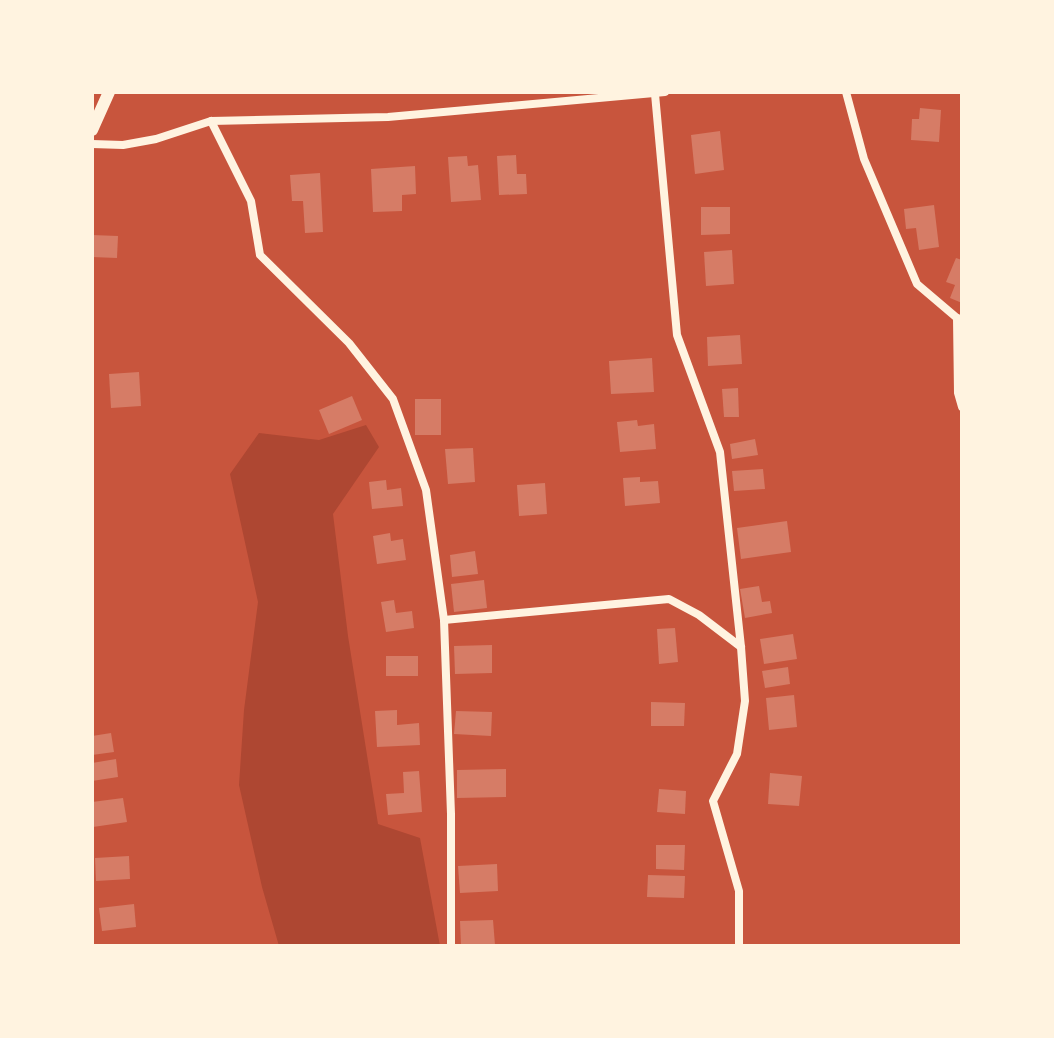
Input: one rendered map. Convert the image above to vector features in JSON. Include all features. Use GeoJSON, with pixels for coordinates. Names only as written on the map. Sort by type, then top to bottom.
{"type":"FeatureCollection","features":[{"type":"Feature","properties":{"kind":"street"},"geometry":{"type":"LineString","coordinates":[[92,130],[109,92]]}},
{"type":"Feature","properties":{"kind":"street"},"geometry":{"type":"LineString","coordinates":[[846,92],[864,159],[917,284],[959,319],[958,393],[962,407]]}},
{"type":"Feature","properties":{"kind":"street"},"geometry":{"type":"LineString","coordinates":[[92,144],[123,145],[156,139],[211,121],[388,117],[660,93],[677,335],[720,452],[741,647],[745,701],[737,754],[713,801],[739,891],[739,946]]}},
{"type":"Feature","properties":{"kind":"street"},"geometry":{"type":"LineString","coordinates":[[211,121],[251,201],[260,255],[349,343],[393,399],[426,490],[444,620],[451,814],[451,946]]}},
{"type":"Feature","properties":{"kind":"street"},"geometry":{"type":"LineString","coordinates":[[444,620],[669,599],[699,615],[741,647]]}},
{"type":"Feature","properties":{"kind":"shaded area"},"geometry":{"type":"Polygon","coordinates":[[[366,425],[379,447],[333,514],[348,636],[378,824],[420,838],[440,946],[279,946],[239,785],[244,710],[258,602],[230,474],[259,433],[319,440],[366,425]]]}},
{"type":"Feature","properties":{"kind":"building"},"geometry":{"type":"Polygon","coordinates":[[[920,108],[941,110],[939,142],[911,140],[912,119],[919,119],[920,108]]]}},
{"type":"Feature","properties":{"kind":"building"},"geometry":{"type":"Polygon","coordinates":[[[720,131],[724,170],[695,174],[691,135],[720,131]]]}},
{"type":"Feature","properties":{"kind":"building"},"geometry":{"type":"Polygon","coordinates":[[[516,155],[517,174],[526,174],[527,194],[499,195],[497,156],[516,155]]]}},
{"type":"Feature","properties":{"kind":"building"},"geometry":{"type":"Polygon","coordinates":[[[467,156],[468,166],[478,165],[481,200],[451,202],[448,157],[467,156]]]}},
{"type":"Feature","properties":{"kind":"building"},"geometry":{"type":"Polygon","coordinates":[[[415,166],[416,194],[402,195],[402,211],[373,212],[371,169],[415,166]]]}},
{"type":"Feature","properties":{"kind":"building"},"geometry":{"type":"Polygon","coordinates":[[[320,173],[323,232],[305,233],[303,201],[292,201],[290,175],[320,173]]]}},
{"type":"Feature","properties":{"kind":"building"},"geometry":{"type":"Polygon","coordinates":[[[934,205],[939,247],[919,250],[916,228],[906,229],[904,209],[934,205]]]}},
{"type":"Feature","properties":{"kind":"building"},"geometry":{"type":"Polygon","coordinates":[[[701,207],[730,207],[730,234],[701,235],[701,207]]]}},
{"type":"Feature","properties":{"kind":"building"},"geometry":{"type":"Polygon","coordinates":[[[92,235],[118,236],[117,258],[92,257],[92,235]]]}},
{"type":"Feature","properties":{"kind":"building"},"geometry":{"type":"Polygon","coordinates":[[[732,250],[734,284],[706,286],[704,252],[732,250]]]}},
{"type":"Feature","properties":{"kind":"building"},"geometry":{"type":"Polygon","coordinates":[[[956,258],[962,260],[962,303],[950,298],[955,285],[946,282],[956,258]]]}},
{"type":"Feature","properties":{"kind":"building"},"geometry":{"type":"Polygon","coordinates":[[[740,335],[742,364],[708,366],[707,337],[740,335]]]}},
{"type":"Feature","properties":{"kind":"building"},"geometry":{"type":"Polygon","coordinates":[[[652,358],[654,392],[611,394],[609,361],[652,358]]]}},
{"type":"Feature","properties":{"kind":"building"},"geometry":{"type":"Polygon","coordinates":[[[139,372],[141,406],[111,408],[109,374],[139,372]]]}},
{"type":"Feature","properties":{"kind":"building"},"geometry":{"type":"Polygon","coordinates":[[[738,388],[739,417],[724,417],[722,389],[738,388]]]}},
{"type":"Feature","properties":{"kind":"building"},"geometry":{"type":"Polygon","coordinates":[[[352,396],[362,420],[329,434],[319,410],[352,396]]]}},
{"type":"Feature","properties":{"kind":"building"},"geometry":{"type":"Polygon","coordinates":[[[415,399],[441,399],[441,435],[415,435],[415,399]]]}},
{"type":"Feature","properties":{"kind":"building"},"geometry":{"type":"Polygon","coordinates":[[[637,420],[638,426],[654,424],[656,449],[620,452],[617,422],[637,420]]]}},
{"type":"Feature","properties":{"kind":"building"},"geometry":{"type":"Polygon","coordinates":[[[755,439],[758,455],[732,459],[730,444],[755,439]]]}},
{"type":"Feature","properties":{"kind":"building"},"geometry":{"type":"Polygon","coordinates":[[[473,448],[475,482],[448,484],[445,449],[473,448]]]}},
{"type":"Feature","properties":{"kind":"building"},"geometry":{"type":"Polygon","coordinates":[[[763,469],[765,489],[734,491],[732,471],[763,469]]]}},
{"type":"Feature","properties":{"kind":"building"},"geometry":{"type":"Polygon","coordinates":[[[640,477],[640,482],[658,481],[660,503],[625,506],[623,478],[640,477]]]}},
{"type":"Feature","properties":{"kind":"building"},"geometry":{"type":"Polygon","coordinates":[[[386,480],[387,490],[401,488],[403,506],[372,509],[369,482],[386,480]]]}},
{"type":"Feature","properties":{"kind":"building"},"geometry":{"type":"Polygon","coordinates":[[[545,483],[547,514],[519,516],[517,485],[545,483]]]}},
{"type":"Feature","properties":{"kind":"building"},"geometry":{"type":"Polygon","coordinates":[[[787,521],[791,552],[741,559],[737,528],[787,521]]]}},
{"type":"Feature","properties":{"kind":"building"},"geometry":{"type":"Polygon","coordinates":[[[390,533],[391,541],[403,539],[406,560],[377,564],[373,536],[390,533]]]}},
{"type":"Feature","properties":{"kind":"building"},"geometry":{"type":"Polygon","coordinates":[[[475,551],[478,574],[452,577],[450,555],[475,551]]]}},
{"type":"Feature","properties":{"kind":"building"},"geometry":{"type":"Polygon","coordinates":[[[484,580],[487,608],[454,612],[451,584],[484,580]]]}},
{"type":"Feature","properties":{"kind":"building"},"geometry":{"type":"Polygon","coordinates":[[[759,586],[762,602],[770,601],[772,613],[745,618],[740,589],[759,586]]]}},
{"type":"Feature","properties":{"kind":"building"},"geometry":{"type":"Polygon","coordinates":[[[394,600],[396,613],[412,611],[414,628],[386,632],[381,602],[394,600]]]}},
{"type":"Feature","properties":{"kind":"building"},"geometry":{"type":"Polygon","coordinates":[[[675,628],[678,662],[659,664],[657,629],[675,628]]]}},
{"type":"Feature","properties":{"kind":"building"},"geometry":{"type":"Polygon","coordinates":[[[793,634],[797,659],[764,664],[760,639],[793,634]]]}},
{"type":"Feature","properties":{"kind":"building"},"geometry":{"type":"Polygon","coordinates":[[[492,645],[492,673],[455,674],[454,646],[492,645]]]}},
{"type":"Feature","properties":{"kind":"building"},"geometry":{"type":"Polygon","coordinates":[[[386,656],[418,656],[418,676],[386,676],[386,656]]]}},
{"type":"Feature","properties":{"kind":"building"},"geometry":{"type":"Polygon","coordinates":[[[788,667],[790,684],[765,688],[762,671],[788,667]]]}},
{"type":"Feature","properties":{"kind":"building"},"geometry":{"type":"Polygon","coordinates":[[[794,695],[797,727],[769,730],[766,698],[794,695]]]}},
{"type":"Feature","properties":{"kind":"building"},"geometry":{"type":"Polygon","coordinates":[[[651,702],[685,703],[684,726],[651,726],[651,702]]]}},
{"type":"Feature","properties":{"kind":"building"},"geometry":{"type":"Polygon","coordinates":[[[397,710],[397,725],[419,723],[420,745],[377,747],[375,711],[397,710]]]}},
{"type":"Feature","properties":{"kind":"building"},"geometry":{"type":"Polygon","coordinates":[[[456,711],[492,712],[491,736],[454,734],[456,711]]]}},
{"type":"Feature","properties":{"kind":"building"},"geometry":{"type":"Polygon","coordinates":[[[111,733],[114,752],[92,755],[92,736],[111,733]]]}},
{"type":"Feature","properties":{"kind":"building"},"geometry":{"type":"Polygon","coordinates":[[[116,759],[118,777],[92,781],[92,763],[116,759]]]}},
{"type":"Feature","properties":{"kind":"building"},"geometry":{"type":"Polygon","coordinates":[[[506,769],[506,797],[457,798],[457,770],[506,769]]]}},
{"type":"Feature","properties":{"kind":"building"},"geometry":{"type":"Polygon","coordinates":[[[419,771],[422,812],[388,815],[386,794],[404,793],[403,772],[419,771]]]}},
{"type":"Feature","properties":{"kind":"building"},"geometry":{"type":"Polygon","coordinates":[[[770,773],[802,776],[799,806],[768,804],[770,773]]]}},
{"type":"Feature","properties":{"kind":"building"},"geometry":{"type":"Polygon","coordinates":[[[659,789],[686,791],[685,814],[657,812],[659,789]]]}},
{"type":"Feature","properties":{"kind":"building"},"geometry":{"type":"Polygon","coordinates":[[[123,798],[127,822],[93,827],[92,802],[123,798]]]}},
{"type":"Feature","properties":{"kind":"building"},"geometry":{"type":"Polygon","coordinates":[[[656,845],[685,845],[684,870],[656,869],[656,845]]]}},
{"type":"Feature","properties":{"kind":"building"},"geometry":{"type":"Polygon","coordinates":[[[129,856],[130,879],[96,881],[95,858],[129,856]]]}},
{"type":"Feature","properties":{"kind":"building"},"geometry":{"type":"Polygon","coordinates":[[[497,864],[498,891],[460,893],[458,866],[497,864]]]}},
{"type":"Feature","properties":{"kind":"building"},"geometry":{"type":"Polygon","coordinates":[[[648,875],[685,876],[684,898],[647,897],[648,875]]]}},
{"type":"Feature","properties":{"kind":"building"},"geometry":{"type":"Polygon","coordinates":[[[134,904],[136,927],[102,931],[99,908],[134,904]]]}},
{"type":"Feature","properties":{"kind":"building"},"geometry":{"type":"Polygon","coordinates":[[[493,920],[495,945],[461,946],[460,921],[493,920]]]}}]}
